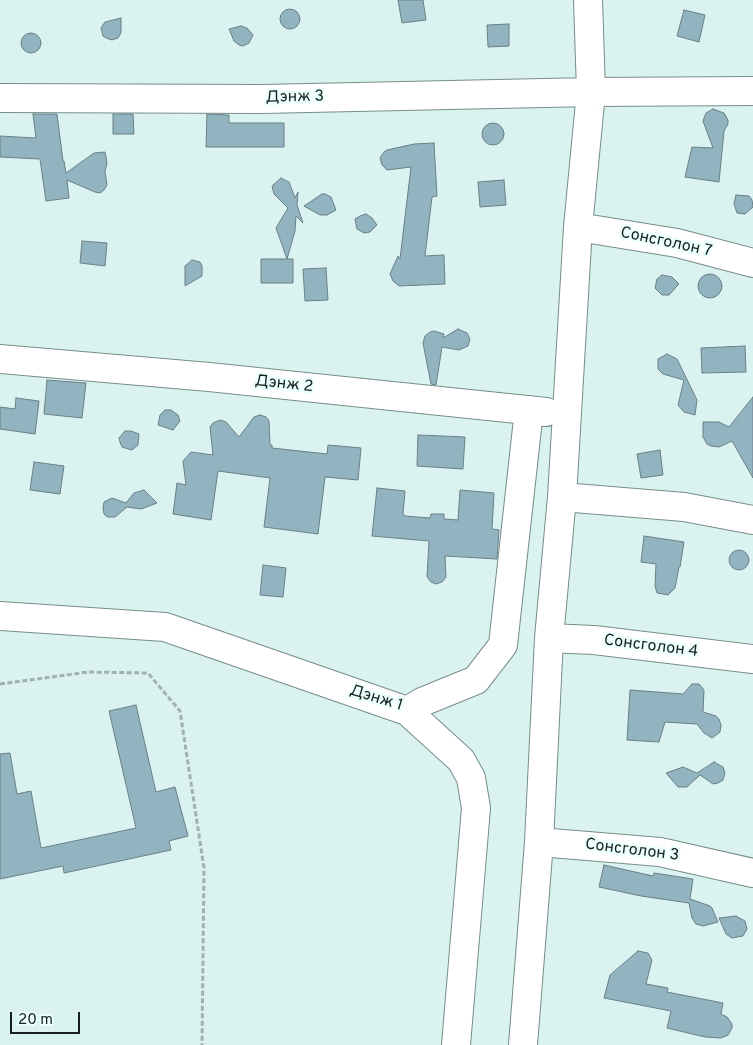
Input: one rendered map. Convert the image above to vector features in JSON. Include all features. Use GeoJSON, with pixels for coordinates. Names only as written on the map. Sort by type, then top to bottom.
{"type":"FeatureCollection","features":[{"type":"Feature","properties":{"kind":"street"},"geometry":{"type":"LineString","coordinates":[[523,1045],[539,842],[549,638],[562,497],[578,227],[591,92],[588,0]]}},
{"type":"Feature","properties":{"kind":"street","name":"Дэнж 3"},"geometry":{"type":"LineString","coordinates":[[0,98],[262,98],[591,92],[753,92]]}},
{"type":"Feature","properties":{"kind":"street","name":"Сонсголон 7"},"geometry":{"type":"LineString","coordinates":[[578,227],[677,243],[753,263]]}},
{"type":"Feature","properties":{"kind":"street","name":"Дэнж 2"},"geometry":{"type":"LineString","coordinates":[[0,358],[209,377],[567,414]]}},
{"type":"Feature","properties":{"kind":"street","name":"Дэнж 1"},"geometry":{"type":"LineString","coordinates":[[0,616],[165,627],[407,710],[476,680],[503,646],[529,410]]}},
{"type":"Feature","properties":{"kind":"street"},"geometry":{"type":"LineString","coordinates":[[562,497],[684,507],[753,520]]}},
{"type":"Feature","properties":{"kind":"street","name":"Сонсголон 4"},"geometry":{"type":"LineString","coordinates":[[549,638],[594,640],[753,659]]}},
{"type":"Feature","properties":{"kind":"street"},"geometry":{"type":"LineString","coordinates":[[407,710],[461,760],[471,778],[476,808],[456,1045]]}},
{"type":"Feature","properties":{"kind":"street","name":"Сонсголон 3"},"geometry":{"type":"LineString","coordinates":[[539,842],[660,852],[753,873]]}},
{"type":"Feature","properties":{"kind":"path"},"geometry":{"type":"LineString","coordinates":[[0,684],[88,672],[148,673],[180,711],[204,868],[202,1045]]}},
{"type":"Feature","properties":{"kind":"building"},"geometry":{"type":"Polygon","coordinates":[[[398,0],[423,0],[426,20],[402,23],[398,0]]]}},
{"type":"Feature","properties":{"kind":"building"},"geometry":{"type":"Polygon","coordinates":[[[290,9],[297,12],[300,19],[297,26],[290,29],[283,26],[280,19],[283,12],[290,9]]]}},
{"type":"Feature","properties":{"kind":"building"},"geometry":{"type":"Polygon","coordinates":[[[684,10],[705,15],[699,42],[677,36],[684,10]]]}},
{"type":"Feature","properties":{"kind":"building"},"geometry":{"type":"Polygon","coordinates":[[[121,18],[121,33],[118,38],[112,40],[103,36],[101,28],[105,22],[121,18]]]}},
{"type":"Feature","properties":{"kind":"building"},"geometry":{"type":"Polygon","coordinates":[[[509,24],[509,46],[488,47],[487,25],[509,24]]]}},
{"type":"Feature","properties":{"kind":"building"},"geometry":{"type":"Polygon","coordinates":[[[241,26],[247,28],[253,35],[249,43],[243,46],[234,41],[229,29],[241,26]]]}},
{"type":"Feature","properties":{"kind":"building"},"geometry":{"type":"Polygon","coordinates":[[[31,33],[38,36],[41,43],[38,50],[31,53],[24,50],[21,43],[24,36],[31,33]]]}},
{"type":"Feature","properties":{"kind":"building"},"geometry":{"type":"Polygon","coordinates":[[[713,109],[724,113],[728,120],[724,131],[719,182],[685,177],[692,147],[713,148],[703,121],[706,113],[713,109]]]}},
{"type":"Feature","properties":{"kind":"building"},"geometry":{"type":"Polygon","coordinates":[[[33,114],[57,114],[66,173],[94,153],[105,152],[107,185],[104,190],[100,193],[95,192],[67,180],[69,198],[46,201],[40,159],[0,157],[0,136],[36,138],[33,114]]]}},
{"type":"Feature","properties":{"kind":"building"},"geometry":{"type":"Polygon","coordinates":[[[113,114],[133,114],[134,134],[113,134],[113,114]]]}},
{"type":"Feature","properties":{"kind":"building"},"geometry":{"type":"Polygon","coordinates":[[[207,114],[229,115],[229,123],[284,123],[284,147],[206,147],[207,114]]]}},
{"type":"Feature","properties":{"kind":"building"},"geometry":{"type":"Polygon","coordinates":[[[493,123],[501,126],[504,134],[501,142],[493,145],[485,142],[482,134],[485,126],[493,123]]]}},
{"type":"Feature","properties":{"kind":"building"},"geometry":{"type":"Polygon","coordinates":[[[434,143],[437,196],[432,197],[425,256],[444,255],[445,284],[399,286],[393,281],[390,274],[398,256],[400,259],[411,167],[387,170],[382,165],[380,158],[387,150],[414,144],[434,143]]]}},
{"type":"Feature","properties":{"kind":"building"},"geometry":{"type":"Polygon","coordinates":[[[281,178],[289,182],[295,198],[298,192],[297,205],[303,223],[296,216],[295,231],[287,259],[276,228],[288,208],[274,194],[272,186],[281,178]]]}},
{"type":"Feature","properties":{"kind":"building"},"geometry":{"type":"Polygon","coordinates":[[[504,180],[506,205],[480,207],[478,182],[504,180]]]}},
{"type":"Feature","properties":{"kind":"building"},"geometry":{"type":"Polygon","coordinates":[[[322,194],[331,197],[336,210],[327,215],[320,215],[304,206],[322,194]]]}},
{"type":"Feature","properties":{"kind":"building"},"geometry":{"type":"Polygon","coordinates":[[[736,195],[749,196],[752,200],[753,207],[745,214],[737,213],[734,204],[736,195]]]}},
{"type":"Feature","properties":{"kind":"building"},"geometry":{"type":"Polygon","coordinates":[[[366,214],[377,225],[370,232],[364,233],[357,229],[355,219],[366,214]]]}},
{"type":"Feature","properties":{"kind":"building"},"geometry":{"type":"Polygon","coordinates":[[[82,241],[107,243],[105,266],[80,263],[82,241]]]}},
{"type":"Feature","properties":{"kind":"building"},"geometry":{"type":"Polygon","coordinates":[[[261,259],[293,259],[293,283],[261,283],[261,259]]]}},
{"type":"Feature","properties":{"kind":"building"},"geometry":{"type":"Polygon","coordinates":[[[192,260],[200,262],[202,276],[185,286],[185,266],[192,260]]]}},
{"type":"Feature","properties":{"kind":"building"},"geometry":{"type":"Polygon","coordinates":[[[326,268],[328,300],[305,301],[303,269],[326,268]]]}},
{"type":"Feature","properties":{"kind":"building"},"geometry":{"type":"Polygon","coordinates":[[[710,274],[715,275],[721,281],[721,291],[715,297],[710,298],[705,297],[699,291],[698,286],[699,281],[705,275],[710,274]]]}},
{"type":"Feature","properties":{"kind":"building"},"geometry":{"type":"Polygon","coordinates":[[[662,275],[672,277],[679,284],[669,295],[662,295],[655,288],[657,279],[662,275]]]}},
{"type":"Feature","properties":{"kind":"building"},"geometry":{"type":"Polygon","coordinates":[[[458,329],[467,333],[470,339],[468,346],[459,350],[442,347],[436,385],[431,384],[423,343],[425,336],[434,331],[444,334],[443,338],[458,329]]]}},
{"type":"Feature","properties":{"kind":"building"},"geometry":{"type":"Polygon","coordinates":[[[745,346],[746,372],[702,373],[701,348],[745,346]]]}},
{"type":"Feature","properties":{"kind":"building"},"geometry":{"type":"Polygon","coordinates":[[[667,354],[677,359],[697,400],[695,415],[684,412],[678,405],[684,380],[663,374],[658,369],[658,359],[667,354]]]}},
{"type":"Feature","properties":{"kind":"building"},"geometry":{"type":"Polygon","coordinates":[[[47,380],[86,383],[82,418],[44,414],[47,380]]]}},
{"type":"Feature","properties":{"kind":"building"},"geometry":{"type":"Polygon","coordinates":[[[753,397],[753,478],[732,441],[719,447],[707,444],[703,437],[703,422],[719,422],[729,427],[753,397]]]}},
{"type":"Feature","properties":{"kind":"building"},"geometry":{"type":"Polygon","coordinates":[[[16,398],[39,401],[35,434],[0,429],[0,407],[15,409],[16,398]]]}},
{"type":"Feature","properties":{"kind":"building"},"geometry":{"type":"Polygon","coordinates":[[[165,410],[171,410],[178,415],[180,421],[173,430],[158,425],[160,415],[165,410]]]}},
{"type":"Feature","properties":{"kind":"building"},"geometry":{"type":"Polygon","coordinates":[[[260,415],[266,417],[269,421],[270,445],[272,445],[272,448],[327,454],[328,445],[361,448],[358,480],[325,477],[318,534],[264,527],[270,478],[218,471],[211,520],[173,514],[177,483],[186,485],[183,461],[191,452],[213,455],[210,427],[213,423],[220,420],[226,422],[239,437],[254,417],[260,415]]]}},
{"type":"Feature","properties":{"kind":"building"},"geometry":{"type":"Polygon","coordinates":[[[125,431],[139,434],[138,445],[132,450],[122,447],[120,442],[119,438],[125,431]]]}},
{"type":"Feature","properties":{"kind":"building"},"geometry":{"type":"Polygon","coordinates":[[[418,435],[465,437],[463,469],[417,466],[418,435]]]}},
{"type":"Feature","properties":{"kind":"building"},"geometry":{"type":"Polygon","coordinates":[[[660,450],[663,475],[641,478],[637,454],[660,450]]]}},
{"type":"Feature","properties":{"kind":"building"},"geometry":{"type":"Polygon","coordinates":[[[34,462],[64,466],[60,494],[30,490],[34,462]]]}},
{"type":"Feature","properties":{"kind":"building"},"geometry":{"type":"Polygon","coordinates":[[[377,488],[405,491],[403,514],[405,516],[430,518],[431,514],[444,514],[444,519],[458,520],[460,490],[494,493],[492,529],[499,530],[497,559],[445,556],[446,577],[442,582],[436,584],[431,582],[427,577],[429,541],[372,536],[377,488]]]}},
{"type":"Feature","properties":{"kind":"building"},"geometry":{"type":"Polygon","coordinates":[[[144,490],[157,503],[141,509],[127,507],[115,517],[107,517],[104,514],[104,502],[112,498],[126,503],[134,493],[144,490]]]}},
{"type":"Feature","properties":{"kind":"building"},"geometry":{"type":"Polygon","coordinates":[[[644,536],[684,542],[675,588],[668,595],[657,593],[655,586],[656,564],[641,562],[644,536]]]}},
{"type":"Feature","properties":{"kind":"building"},"geometry":{"type":"Polygon","coordinates":[[[739,550],[746,553],[749,560],[746,567],[739,570],[732,567],[729,560],[732,553],[739,550]]]}},
{"type":"Feature","properties":{"kind":"building"},"geometry":{"type":"Polygon","coordinates":[[[263,565],[286,568],[283,597],[260,595],[263,565]]]}},
{"type":"Feature","properties":{"kind":"building"},"geometry":{"type":"Polygon","coordinates":[[[692,684],[699,684],[704,690],[703,712],[716,716],[719,719],[721,725],[720,732],[712,738],[704,733],[697,724],[665,722],[659,742],[627,740],[630,690],[683,694],[692,684]]]}},
{"type":"Feature","properties":{"kind":"building"},"geometry":{"type":"Polygon","coordinates":[[[136,705],[156,792],[175,787],[188,836],[169,841],[171,850],[64,873],[63,866],[0,879],[0,754],[10,753],[17,794],[31,791],[41,848],[136,828],[109,711],[136,705]]]}},
{"type":"Feature","properties":{"kind":"building"},"geometry":{"type":"Polygon","coordinates":[[[714,762],[723,767],[725,773],[723,780],[718,783],[713,784],[700,775],[687,787],[678,787],[666,773],[683,767],[697,773],[714,762]]]}},
{"type":"Feature","properties":{"kind":"building"},"geometry":{"type":"Polygon","coordinates":[[[604,865],[653,876],[654,873],[693,879],[690,899],[710,906],[718,922],[703,926],[696,924],[692,918],[689,903],[641,896],[599,887],[604,865]]]}},
{"type":"Feature","properties":{"kind":"building"},"geometry":{"type":"Polygon","coordinates":[[[736,916],[745,921],[747,929],[743,936],[732,938],[726,934],[719,918],[736,916]]]}},
{"type":"Feature","properties":{"kind":"building"},"geometry":{"type":"Polygon","coordinates":[[[638,951],[648,953],[652,960],[646,984],[668,988],[667,992],[723,1003],[721,1014],[727,1017],[732,1024],[728,1035],[721,1038],[705,1037],[667,1028],[671,1011],[604,998],[610,975],[638,951]]]}}]}
